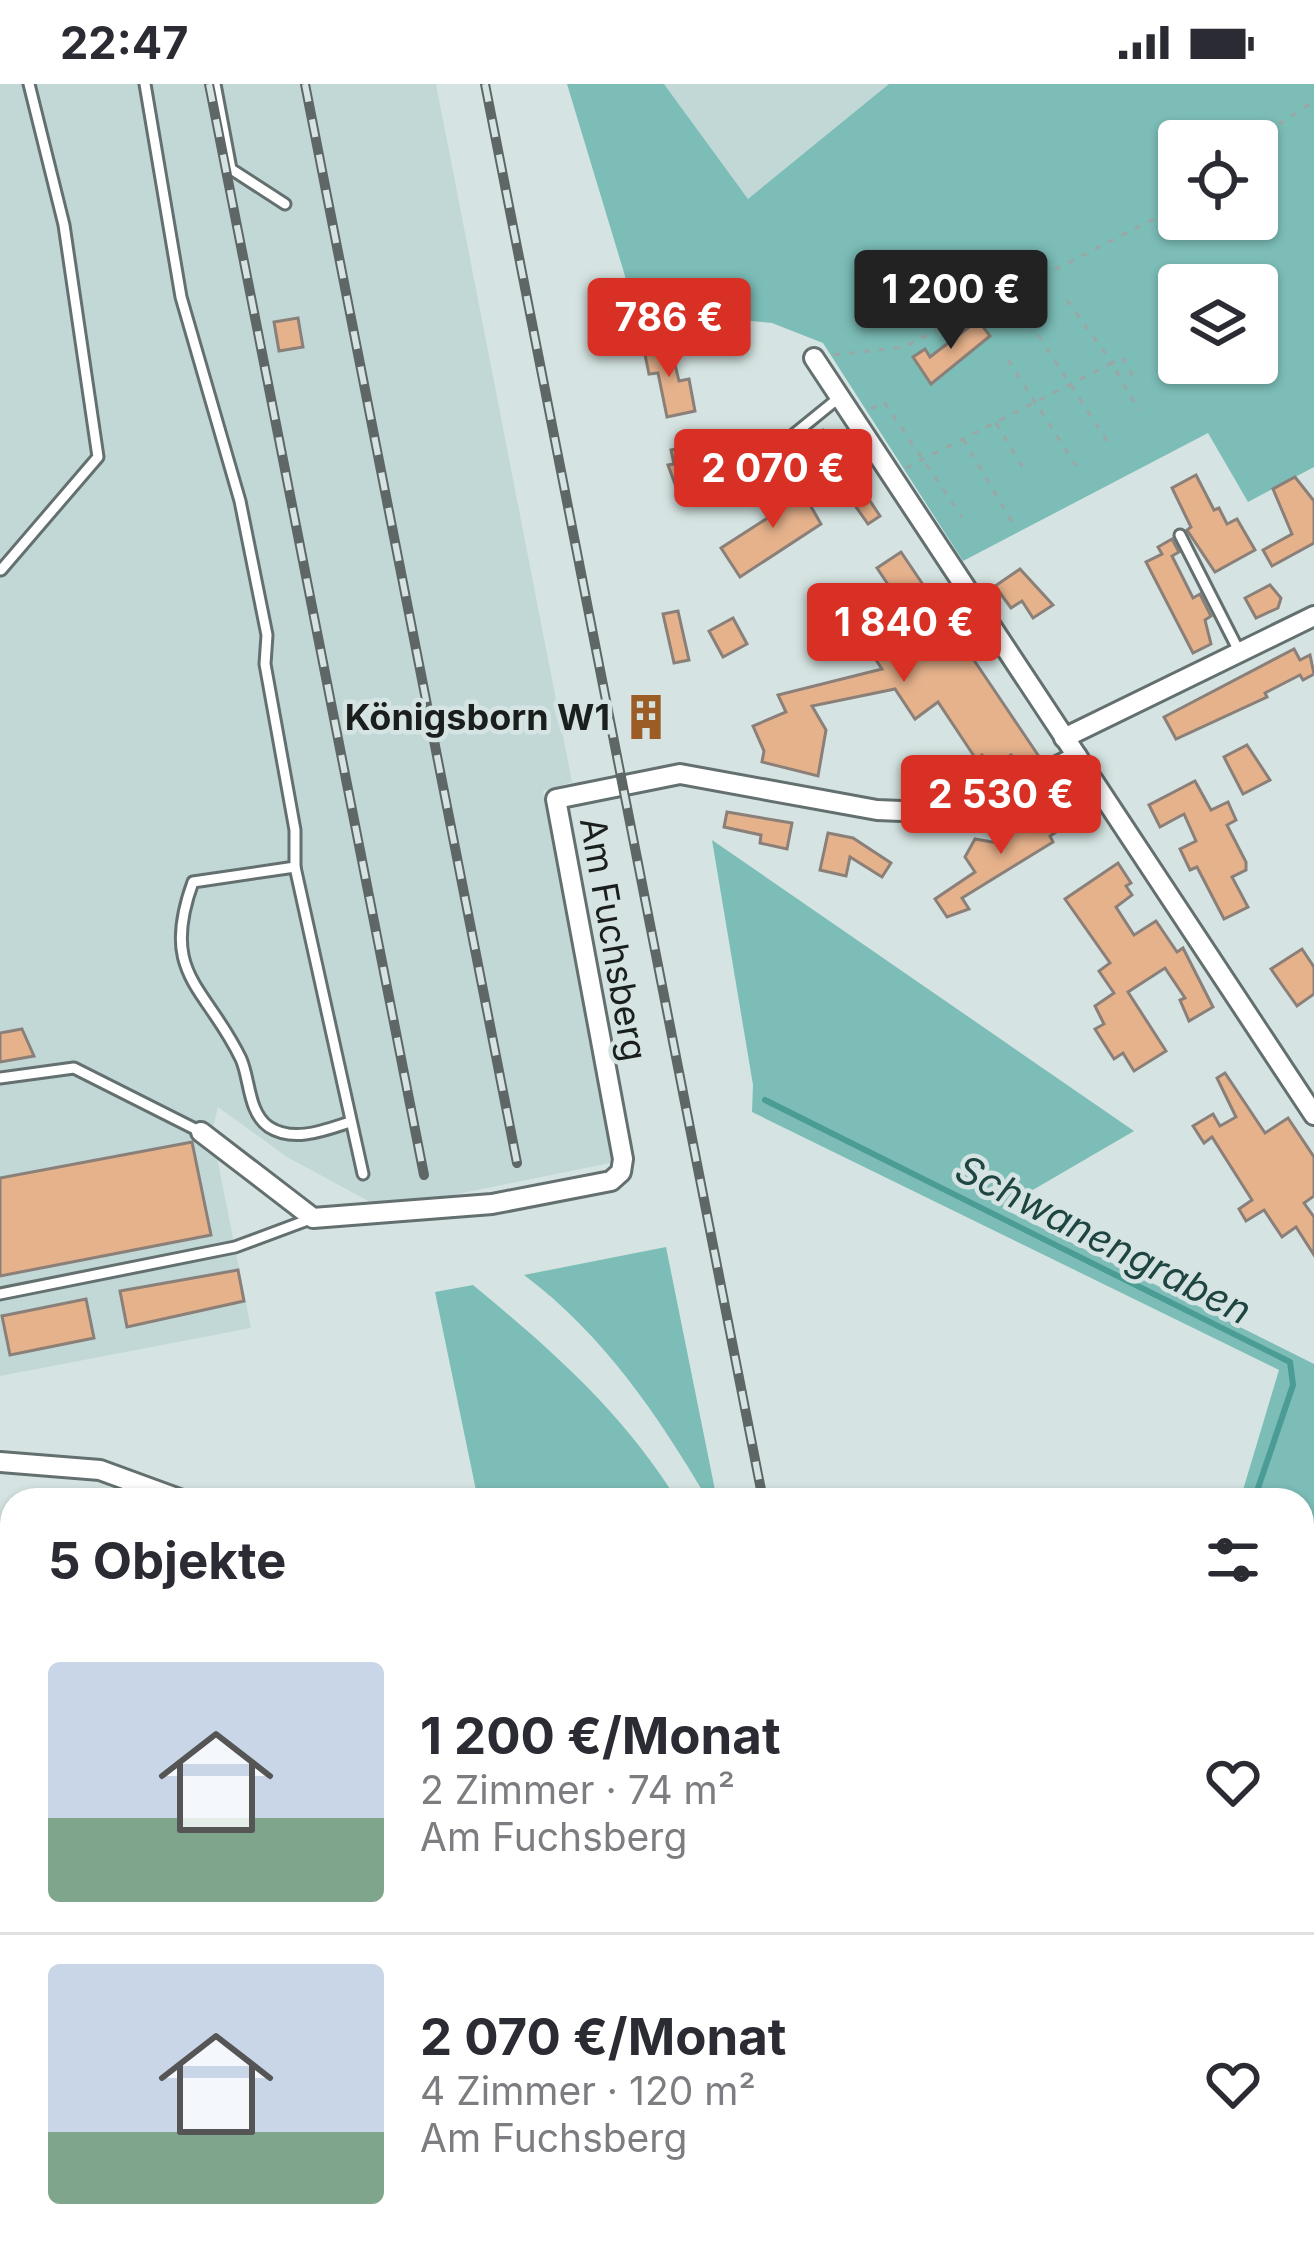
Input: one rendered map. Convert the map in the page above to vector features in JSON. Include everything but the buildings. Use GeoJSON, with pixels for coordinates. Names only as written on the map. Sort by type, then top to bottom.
{"type":"FeatureCollection","features":[{"type":"Feature","properties":{"kind":"street"},"geometry":{"type":"LineString","coordinates":[[814,358],[1314,1114]]}},
{"type":"Feature","properties":{"kind":"street"},"geometry":{"type":"LineString","coordinates":[[1064,738],[1174,681],[1209,672],[1314,616]]}},
{"type":"Feature","properties":{"kind":"street","name":"Am Fuchsberg"},"geometry":{"type":"LineString","coordinates":[[313,1218],[492,1204],[595,1187],[621,1172],[623,1159],[556,799],[680,775],[877,810],[951,813],[987,802],[1077,756]]}},
{"type":"Feature","properties":{"kind":"street"},"geometry":{"type":"LineString","coordinates":[[200,1132],[313,1218]]}},
{"type":"Feature","properties":{"kind":"street"},"geometry":{"type":"LineString","coordinates":[[0,1462],[100,1470],[149,1488]]}},
{"type":"Feature","properties":{"kind":"lane"},"geometry":{"type":"LineString","coordinates":[[1,570],[98,457],[64,225],[29,84]]}},
{"type":"Feature","properties":{"kind":"lane"},"geometry":{"type":"LineString","coordinates":[[145,84],[181,297],[240,501],[267,634],[265,664],[295,830],[295,867],[363,1174]]}},
{"type":"Feature","properties":{"kind":"lane"},"geometry":{"type":"LineString","coordinates":[[215,84],[231,169],[285,204]]}},
{"type":"Feature","properties":{"kind":"lane"},"geometry":{"type":"LineString","coordinates":[[710,485],[750,470],[841,396]]}},
{"type":"Feature","properties":{"kind":"lane"},"geometry":{"type":"LineString","coordinates":[[1180,535],[1240,655]]}},
{"type":"Feature","properties":{"kind":"lane"},"geometry":{"type":"LineString","coordinates":[[295,867],[193,882],[178,922],[194,991],[242,1062],[258,1117],[269,1127],[303,1135],[350,1122]]}},
{"type":"Feature","properties":{"kind":"lane"},"geometry":{"type":"LineString","coordinates":[[0,1078],[74,1068],[200,1132]]}},
{"type":"Feature","properties":{"kind":"lane"},"geometry":{"type":"LineString","coordinates":[[0,1294],[235,1247],[313,1218]]}},
{"type":"Feature","properties":{"kind":"path"},"geometry":{"type":"LineString","coordinates":[[1278,125],[1314,101]]}},
{"type":"Feature","properties":{"kind":"path"},"geometry":{"type":"LineString","coordinates":[[814,358],[904,346],[1158,217]]}},
{"type":"Feature","properties":{"kind":"path"},"geometry":{"type":"LineString","coordinates":[[1067,300],[1139,411]]}},
{"type":"Feature","properties":{"kind":"path"},"geometry":{"type":"LineString","coordinates":[[1022,310],[1109,444]]}},
{"type":"Feature","properties":{"kind":"path"},"geometry":{"type":"LineString","coordinates":[[891,474],[1122,357],[1132,374],[1122,382]]}},
{"type":"Feature","properties":{"kind":"path"},"geometry":{"type":"LineString","coordinates":[[1008,360],[1080,472]]}},
{"type":"Feature","properties":{"kind":"path"},"geometry":{"type":"LineString","coordinates":[[855,419],[884,402],[962,517]]}},
{"type":"Feature","properties":{"kind":"path"},"geometry":{"type":"LineString","coordinates":[[995,422],[1023,468]]}},
{"type":"Feature","properties":{"kind":"path"},"geometry":{"type":"LineString","coordinates":[[963,439],[1012,524]]}},
{"type":"Feature","properties":{"kind":"shaded area"},"geometry":{"type":"Polygon","coordinates":[[[0,84],[436,84],[572,782],[543,791],[615,1162],[433,1199],[374,1204],[287,1157],[218,1107],[212,1132],[251,1328],[0,1376],[0,84]]]}},
{"type":"Feature","properties":{"kind":"shaded area"},"geometry":{"type":"Polygon","coordinates":[[[567,84],[664,84],[748,199],[889,84],[1314,84],[1314,467],[1248,502],[1208,433],[963,561],[823,343],[772,323],[635,309],[567,84]]]}},
{"type":"Feature","properties":{"kind":"shaded area"},"geometry":{"type":"Polygon","coordinates":[[[664,84],[1067,84],[748,199],[664,84]]]}},
{"type":"Feature","properties":{"kind":"shaded area"},"geometry":{"type":"Polygon","coordinates":[[[712,840],[1134,1131],[1002,1208],[1314,1364],[1314,1488],[1244,1488],[1279,1370],[752,1112],[753,1085],[712,840]]]}},
{"type":"Feature","properties":{"kind":"shaded area"},"geometry":{"type":"Polygon","coordinates":[[[666,1247],[715,1488],[701,1488],[604,1350],[524,1275],[666,1247]]]}},
{"type":"Feature","properties":{"kind":"shaded area"},"geometry":{"type":"Polygon","coordinates":[[[473,1285],[584,1384],[669,1488],[476,1488],[435,1292],[473,1285]]]}},
{"type":"Feature","properties":{"kind":"waterway","name":"Schwanengraben"},"geometry":{"type":"LineString","coordinates":[[765,1100],[1290,1362],[1293,1385],[1258,1488]]}},
{"type":"Feature","properties":{"kind":"railway"},"geometry":{"type":"LineString","coordinates":[[209,84],[424,1175]]}},
{"type":"Feature","properties":{"kind":"railway"},"geometry":{"type":"LineString","coordinates":[[305,84],[517,1163]]}},
{"type":"Feature","properties":{"kind":"railway"},"geometry":{"type":"LineString","coordinates":[[485,84],[761,1488]]}},
{"type":"Feature","properties":{"kind":"place","name":"Königsborn W1"},"geometry":{"type":"Point","coordinates":[646,717]}}]}
